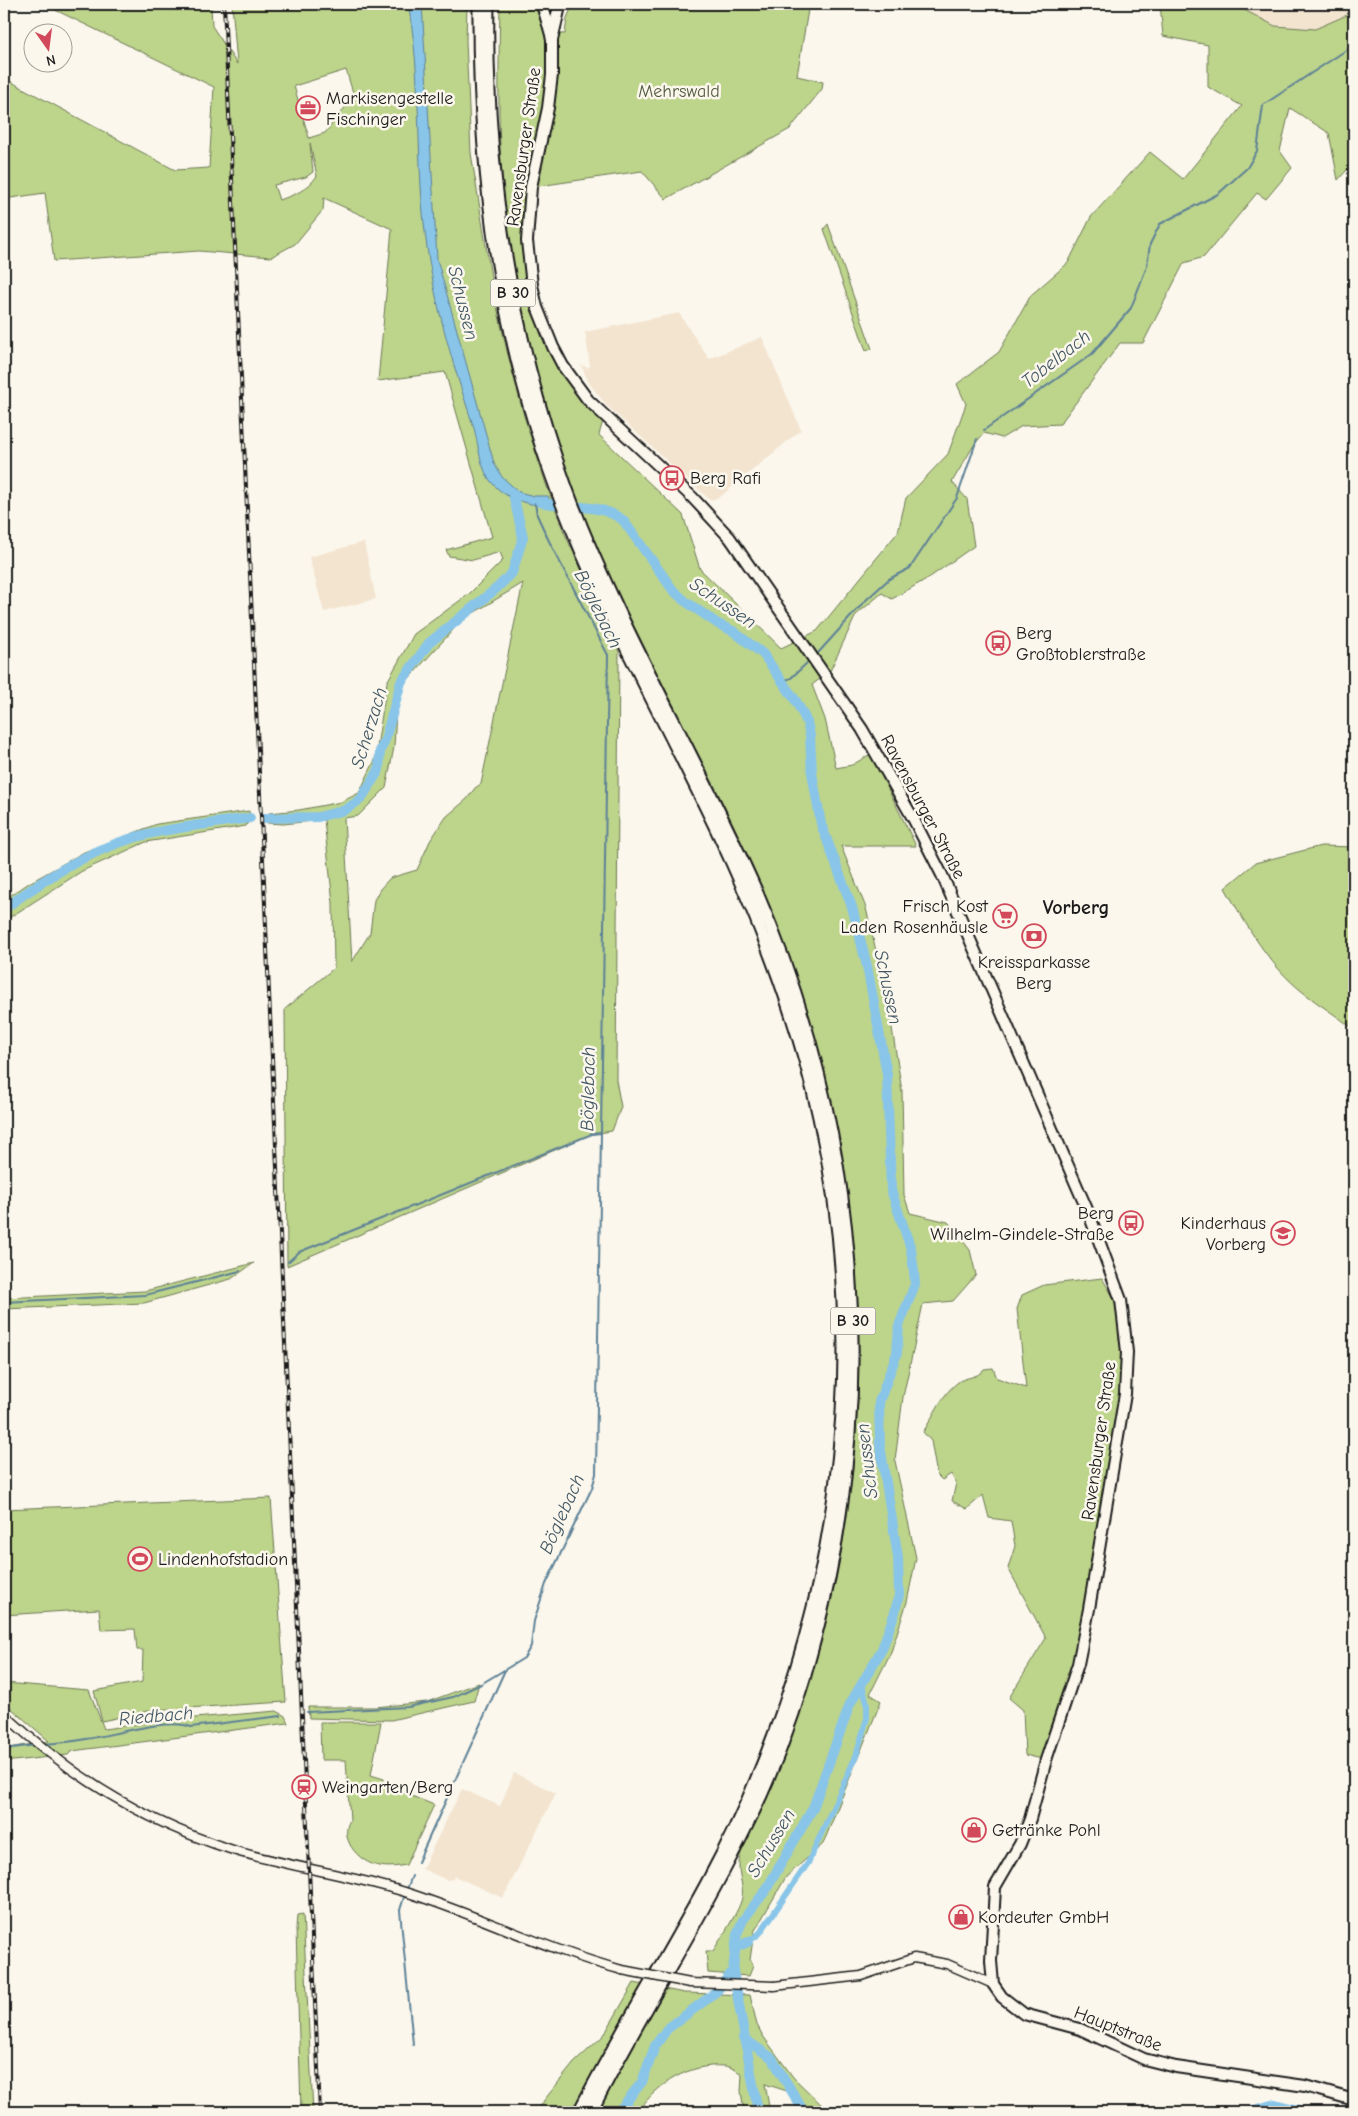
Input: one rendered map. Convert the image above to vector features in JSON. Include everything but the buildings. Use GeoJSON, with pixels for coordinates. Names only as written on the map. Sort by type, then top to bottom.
{"type":"FeatureCollection","features":[{"type":"Feature","properties":{"kind":"highway","name":"B 30"},"geometry":{"type":"LineString","coordinates":[[479,4],[479,99],[482,151],[500,287],[529,405],[617,630],[730,857],[769,950],[791,1010],[820,1120],[834,1205],[841,1274],[844,1383],[838,1464],[819,1581],[806,1637],[781,1718],[753,1790],[711,1877],[622,2031],[579,2112]]}},
{"type":"Feature","properties":{"kind":"highway","name":"B 30"},"geometry":{"type":"LineString","coordinates":[[488,4],[489,98],[500,218],[524,347],[559,483]]}},
{"type":"Feature","properties":{"kind":"highway"},"geometry":{"type":"LineString","coordinates":[[552,38],[560,4]]}},
{"type":"Feature","properties":{"kind":"highway","name":"B 30"},"geometry":{"type":"LineString","coordinates":[[577,529],[755,890],[779,947],[818,1069],[837,1161],[851,1274],[853,1324],[848,1464],[839,1528],[815,1641],[790,1721],[772,1770],[728,1863],[611,2071],[591,2112]]}},
{"type":"Feature","properties":{"kind":"main road","name":"Ravensburger Straße"},"geometry":{"type":"LineString","coordinates":[[542,4],[552,38],[550,97],[531,187],[527,240],[536,300],[553,347],[567,372],[588,400],[685,491],[730,538],[862,729],[914,820],[942,875],[1089,1214],[1111,1268],[1121,1300],[1127,1344],[1125,1394],[1108,1502],[1078,1664],[1024,1833],[995,1888],[992,1932],[992,1984]]}},
{"type":"Feature","properties":{"kind":"main road","name":"Hauptstraße"},"geometry":{"type":"LineString","coordinates":[[992,1984],[1002,1998],[1024,2014],[1080,2029],[1144,2059],[1176,2067],[1305,2086],[1354,2100]]}},
{"type":"Feature","properties":{"kind":"street"},"geometry":{"type":"LineString","coordinates":[[4,1714],[46,1751],[120,1800],[197,1837],[279,1862],[406,1892],[565,1952],[622,1970],[690,1983],[774,1986],[861,1976],[914,1958],[947,1964],[992,1984]]}},
{"type":"Feature","properties":{"kind":"shaded area"},"geometry":{"type":"Polygon","coordinates":[[[1233,4],[1354,4],[1354,12],[1315,29],[1275,26],[1233,4]]]}},
{"type":"Feature","properties":{"kind":"shaded area"},"geometry":{"type":"Polygon","coordinates":[[[679,313],[709,359],[762,337],[801,430],[720,497],[710,500],[606,405],[589,383],[581,365],[588,368],[590,366],[585,332],[679,313]]]}},
{"type":"Feature","properties":{"kind":"shaded area"},"geometry":{"type":"Polygon","coordinates":[[[364,542],[376,599],[324,612],[309,557],[364,542]]]}},
{"type":"Feature","properties":{"kind":"shaded area"},"geometry":{"type":"Polygon","coordinates":[[[514,1773],[556,1793],[503,1898],[454,1876],[453,1879],[447,1880],[422,1869],[462,1789],[500,1806],[514,1773]]]}},
{"type":"Feature","properties":{"kind":"green space"},"geometry":{"type":"Polygon","coordinates":[[[43,4],[211,4],[212,26],[237,64],[232,4],[467,4],[466,41],[471,153],[493,289],[507,351],[524,416],[546,484],[564,532],[619,652],[616,1080],[621,1107],[612,1131],[592,1134],[287,1266],[285,1009],[334,968],[333,903],[324,820],[283,824],[267,823],[269,813],[299,810],[341,802],[359,793],[375,760],[387,682],[414,634],[469,594],[503,560],[500,552],[473,560],[449,556],[446,550],[492,537],[445,372],[378,381],[392,229],[324,198],[323,210],[295,244],[271,257],[199,251],[54,261],[45,193],[4,199],[4,78],[175,170],[209,168],[214,87],[43,4]],[[346,70],[294,86],[309,138],[325,133],[354,96],[346,70]],[[310,143],[313,172],[306,177],[274,185],[279,200],[300,191],[317,176],[310,143]],[[523,583],[462,620],[403,685],[396,710],[394,747],[386,788],[358,816],[344,818],[352,962],[370,933],[374,900],[380,889],[390,878],[417,870],[430,841],[446,817],[481,784],[523,583]]]}},
{"type":"Feature","properties":{"kind":"green space","name":"Mehrswald"},"geometry":{"type":"Polygon","coordinates":[[[500,4],[534,4],[545,33],[565,34],[567,18],[573,4],[809,4],[797,76],[823,82],[822,89],[790,129],[666,199],[642,171],[532,187],[529,264],[553,347],[604,417],[599,435],[683,515],[700,569],[781,648],[817,631],[898,532],[906,498],[948,454],[966,404],[957,384],[999,352],[1031,295],[1068,263],[1091,217],[1150,152],[1183,179],[1242,106],[1208,87],[1208,45],[1163,36],[1160,4],[1233,4],[1275,26],[1315,29],[1354,12],[1354,162],[1338,180],[1329,133],[1290,108],[1280,151],[1292,168],[1266,199],[1257,193],[1204,257],[1184,263],[1143,343],[1120,343],[1060,424],[1022,426],[1002,438],[984,433],[974,445],[952,482],[967,499],[974,546],[930,577],[892,599],[882,593],[856,615],[830,671],[812,685],[825,719],[836,768],[852,765],[871,754],[916,846],[841,846],[866,908],[888,1003],[902,1091],[904,1195],[910,1213],[948,1222],[970,1250],[976,1275],[953,1301],[923,1304],[903,1397],[895,1461],[916,1558],[907,1602],[891,1652],[870,1694],[881,1701],[823,1844],[786,1877],[754,1932],[750,1960],[753,1966],[749,1976],[708,1973],[706,1951],[713,1951],[741,1902],[742,1890],[739,1860],[741,1853],[761,1811],[804,1698],[835,1583],[853,1466],[859,1348],[852,1230],[834,1113],[803,998],[761,885],[734,826],[617,592],[567,471],[547,409],[530,345],[516,279],[502,180],[499,129],[500,4]]]}},
{"type":"Feature","properties":{"kind":"green space"},"geometry":{"type":"Polygon","coordinates":[[[828,224],[872,349],[866,351],[824,229],[828,224]]]}},
{"type":"Feature","properties":{"kind":"green space"},"geometry":{"type":"Polygon","coordinates":[[[249,811],[250,818],[246,826],[146,842],[82,871],[4,921],[4,900],[29,883],[84,852],[157,824],[249,811]]]}},
{"type":"Feature","properties":{"kind":"green space"},"geometry":{"type":"Polygon","coordinates":[[[1321,846],[1354,847],[1354,1027],[1351,1027],[1310,997],[1280,971],[1260,945],[1225,888],[1255,863],[1321,846]]]}},
{"type":"Feature","properties":{"kind":"green space"},"geometry":{"type":"Polygon","coordinates":[[[254,1263],[231,1279],[144,1303],[4,1309],[4,1298],[145,1291],[254,1263]]]}},
{"type":"Feature","properties":{"kind":"green space"},"geometry":{"type":"Polygon","coordinates":[[[1102,1278],[1124,1315],[1127,1352],[1089,1609],[1046,1760],[1025,1755],[1023,1710],[1009,1698],[1046,1638],[1008,1568],[1015,1546],[1011,1521],[989,1518],[983,1495],[967,1509],[952,1501],[956,1483],[951,1474],[942,1480],[937,1475],[931,1441],[923,1432],[951,1388],[960,1381],[978,1374],[984,1369],[993,1368],[997,1378],[1026,1388],[1017,1309],[1022,1295],[1044,1285],[1102,1278]]]}},
{"type":"Feature","properties":{"kind":"green space","name":"Lindenhofstadion"},"geometry":{"type":"Polygon","coordinates":[[[271,1498],[286,1702],[153,1710],[102,1721],[94,1691],[142,1682],[143,1650],[137,1650],[135,1629],[101,1630],[99,1609],[4,1615],[4,1509],[271,1498]]]}},
{"type":"Feature","properties":{"kind":"green space"},"geometry":{"type":"Polygon","coordinates":[[[4,1683],[89,1690],[104,1729],[159,1721],[277,1711],[285,1716],[288,1723],[72,1751],[68,1755],[4,1762],[4,1749],[49,1741],[4,1702],[4,1683]]]}},
{"type":"Feature","properties":{"kind":"green space"},"geometry":{"type":"Polygon","coordinates":[[[479,1683],[474,1701],[391,1720],[309,1718],[308,1707],[375,1707],[427,1702],[479,1683]]]}},
{"type":"Feature","properties":{"kind":"green space"},"geometry":{"type":"Polygon","coordinates":[[[320,1722],[381,1722],[371,1775],[384,1779],[384,1785],[434,1805],[406,1865],[383,1867],[375,1865],[356,1853],[348,1841],[347,1827],[350,1820],[346,1760],[321,1760],[320,1722]]]}},
{"type":"Feature","properties":{"kind":"green space"},"geometry":{"type":"Polygon","coordinates":[[[303,1914],[313,2112],[301,2112],[296,1928],[297,1915],[303,1914]]]}},
{"type":"Feature","properties":{"kind":"green space"},"geometry":{"type":"Polygon","coordinates":[[[634,1983],[684,1993],[750,1995],[757,2025],[763,2036],[793,2077],[829,2112],[798,2112],[790,2092],[765,2084],[770,2112],[744,2112],[741,2091],[742,2074],[729,2067],[711,2066],[699,2068],[675,2077],[654,2093],[638,2112],[537,2112],[574,2063],[604,2035],[634,1983]]]}},
{"type":"Feature","properties":{"kind":"water"},"geometry":{"type":"Polygon","coordinates":[[[408,4],[422,4],[437,259],[494,463],[502,477],[519,492],[534,496],[548,496],[553,508],[514,499],[500,491],[489,479],[482,464],[473,425],[443,325],[427,249],[422,196],[415,58],[408,4]]]}},
{"type":"Feature","properties":{"kind":"waterway","name":"Tobelbach"},"geometry":{"type":"LineString","coordinates":[[984,430],[1092,354],[1131,308],[1147,266],[1150,244],[1160,224],[1218,194],[1247,168],[1257,151],[1263,105],[1354,45]]}},
{"type":"Feature","properties":{"kind":"waterway","name":"Tobelbach"},"geometry":{"type":"LineString","coordinates":[[818,653],[865,601],[889,579],[910,568],[957,498],[977,439]]}},
{"type":"Feature","properties":{"kind":"waterway","name":"Scherzach"},"geometry":{"type":"LineString","coordinates":[[265,818],[318,817],[345,810],[361,799],[379,770],[380,751],[385,740],[401,682],[429,643],[497,588],[512,573],[523,537],[513,494]]}},
{"type":"Feature","properties":{"kind":"waterway","name":"Schussen"},"geometry":{"type":"LineString","coordinates":[[540,502],[593,508],[613,514],[623,520],[673,590],[685,601],[718,624],[733,631],[763,654],[796,701],[807,722],[810,736],[812,773],[821,824],[852,907],[867,966],[887,1074],[891,1190],[911,1249],[915,1284],[899,1326],[897,1353],[879,1402],[880,1445],[898,1557],[899,1595],[895,1612],[882,1649],[850,1704],[813,1808],[766,1890],[743,1920],[737,1934],[733,1971],[758,2112]]}},
{"type":"Feature","properties":{"kind":"waterway","name":"Böglebach"},"geometry":{"type":"LineString","coordinates":[[307,1712],[408,1707],[453,1697],[481,1684],[524,1658],[531,1646],[534,1621],[546,1584],[592,1488],[596,1474],[608,655],[549,541],[537,515],[535,503]]}},
{"type":"Feature","properties":{"kind":"waterway","name":"Tobelbach"},"geometry":{"type":"LineString","coordinates":[[783,681],[791,678],[808,662]]}},
{"type":"Feature","properties":{"kind":"waterway","name":"Scherzach"},"geometry":{"type":"LineString","coordinates":[[4,909],[74,863],[113,845],[152,833],[250,818]]}},
{"type":"Feature","properties":{"kind":"waterway"},"geometry":{"type":"LineString","coordinates":[[288,1262],[299,1252],[592,1134],[601,1133]]}},
{"type":"Feature","properties":{"kind":"waterway"},"geometry":{"type":"LineString","coordinates":[[4,1302],[145,1295],[240,1271]]}},
{"type":"Feature","properties":{"kind":"waterway"},"geometry":{"type":"LineString","coordinates":[[418,1862],[505,1670]]}},
{"type":"Feature","properties":{"kind":"waterway"},"geometry":{"type":"LineString","coordinates":[[748,1942],[760,1933],[808,1863],[841,1790],[856,1756],[867,1718],[867,1703],[862,1685]]}},
{"type":"Feature","properties":{"kind":"waterway","name":"Riedbach"},"geometry":{"type":"LineString","coordinates":[[43,1744],[75,1741],[170,1724],[191,1727],[281,1716]]}},
{"type":"Feature","properties":{"kind":"waterway","name":"Riedbach"},"geometry":{"type":"LineString","coordinates":[[4,1749],[36,1745]]}},
{"type":"Feature","properties":{"kind":"waterway"},"geometry":{"type":"LineString","coordinates":[[407,1889],[412,1876]]}},
{"type":"Feature","properties":{"kind":"waterway"},"geometry":{"type":"LineString","coordinates":[[405,1894],[400,1910],[413,2044]]}},
{"type":"Feature","properties":{"kind":"waterway"},"geometry":{"type":"LineString","coordinates":[[735,1948],[748,1942]]}},
{"type":"Feature","properties":{"kind":"waterway"},"geometry":{"type":"LineString","coordinates":[[618,2112],[642,2082],[655,2046],[667,2029],[715,1993],[733,1971]]}},
{"type":"Feature","properties":{"kind":"waterway"},"geometry":{"type":"LineString","coordinates":[[743,2038],[772,2058],[804,2112]]}},
{"type":"Feature","properties":{"kind":"waterway"},"geometry":{"type":"LineString","coordinates":[[1248,2112],[1275,2104],[1305,2112]]}},
{"type":"Feature","properties":{"kind":"railway"},"geometry":{"type":"LineString","coordinates":[[224,4],[320,2112]]}},
{"type":"Feature","properties":{"kind":"place","name":"Markisengestelle Fischinger"},"geometry":{"type":"Point","coordinates":[308,108]}},
{"type":"Feature","properties":{"kind":"place","name":"Berg Rafi"},"geometry":{"type":"Point","coordinates":[672,478]}},
{"type":"Feature","properties":{"kind":"place","name":"Berg Großtoblerstraße"},"geometry":{"type":"Point","coordinates":[998,643]}},
{"type":"Feature","properties":{"kind":"place","name":"Frisch Kost Laden Rosenhäusle"},"geometry":{"type":"Point","coordinates":[1005,916]}},
{"type":"Feature","properties":{"kind":"place","name":"Kreissparkasse Berg"},"geometry":{"type":"Point","coordinates":[1034,936]}},
{"type":"Feature","properties":{"kind":"place","name":"Berg Wilhelm-Gindele-Straße"},"geometry":{"type":"Point","coordinates":[1131,1223]}},
{"type":"Feature","properties":{"kind":"place","name":"Kinderhaus Vorberg"},"geometry":{"type":"Point","coordinates":[1283,1233]}},
{"type":"Feature","properties":{"kind":"place","name":"Lindenhofstadion"},"geometry":{"type":"Point","coordinates":[140,1559]}},
{"type":"Feature","properties":{"kind":"place","name":"Weingarten/Berg"},"geometry":{"type":"Point","coordinates":[304,1787]}},
{"type":"Feature","properties":{"kind":"place","name":"Getränke Pohl"},"geometry":{"type":"Point","coordinates":[974,1830]}},
{"type":"Feature","properties":{"kind":"place","name":"Kordeuter GmbH"},"geometry":{"type":"Point","coordinates":[961,1917]}},
{"type":"Feature","properties":{"kind":"district","name":"Vorberg"},"geometry":{"type":"Point","coordinates":[1076,907]}}]}
